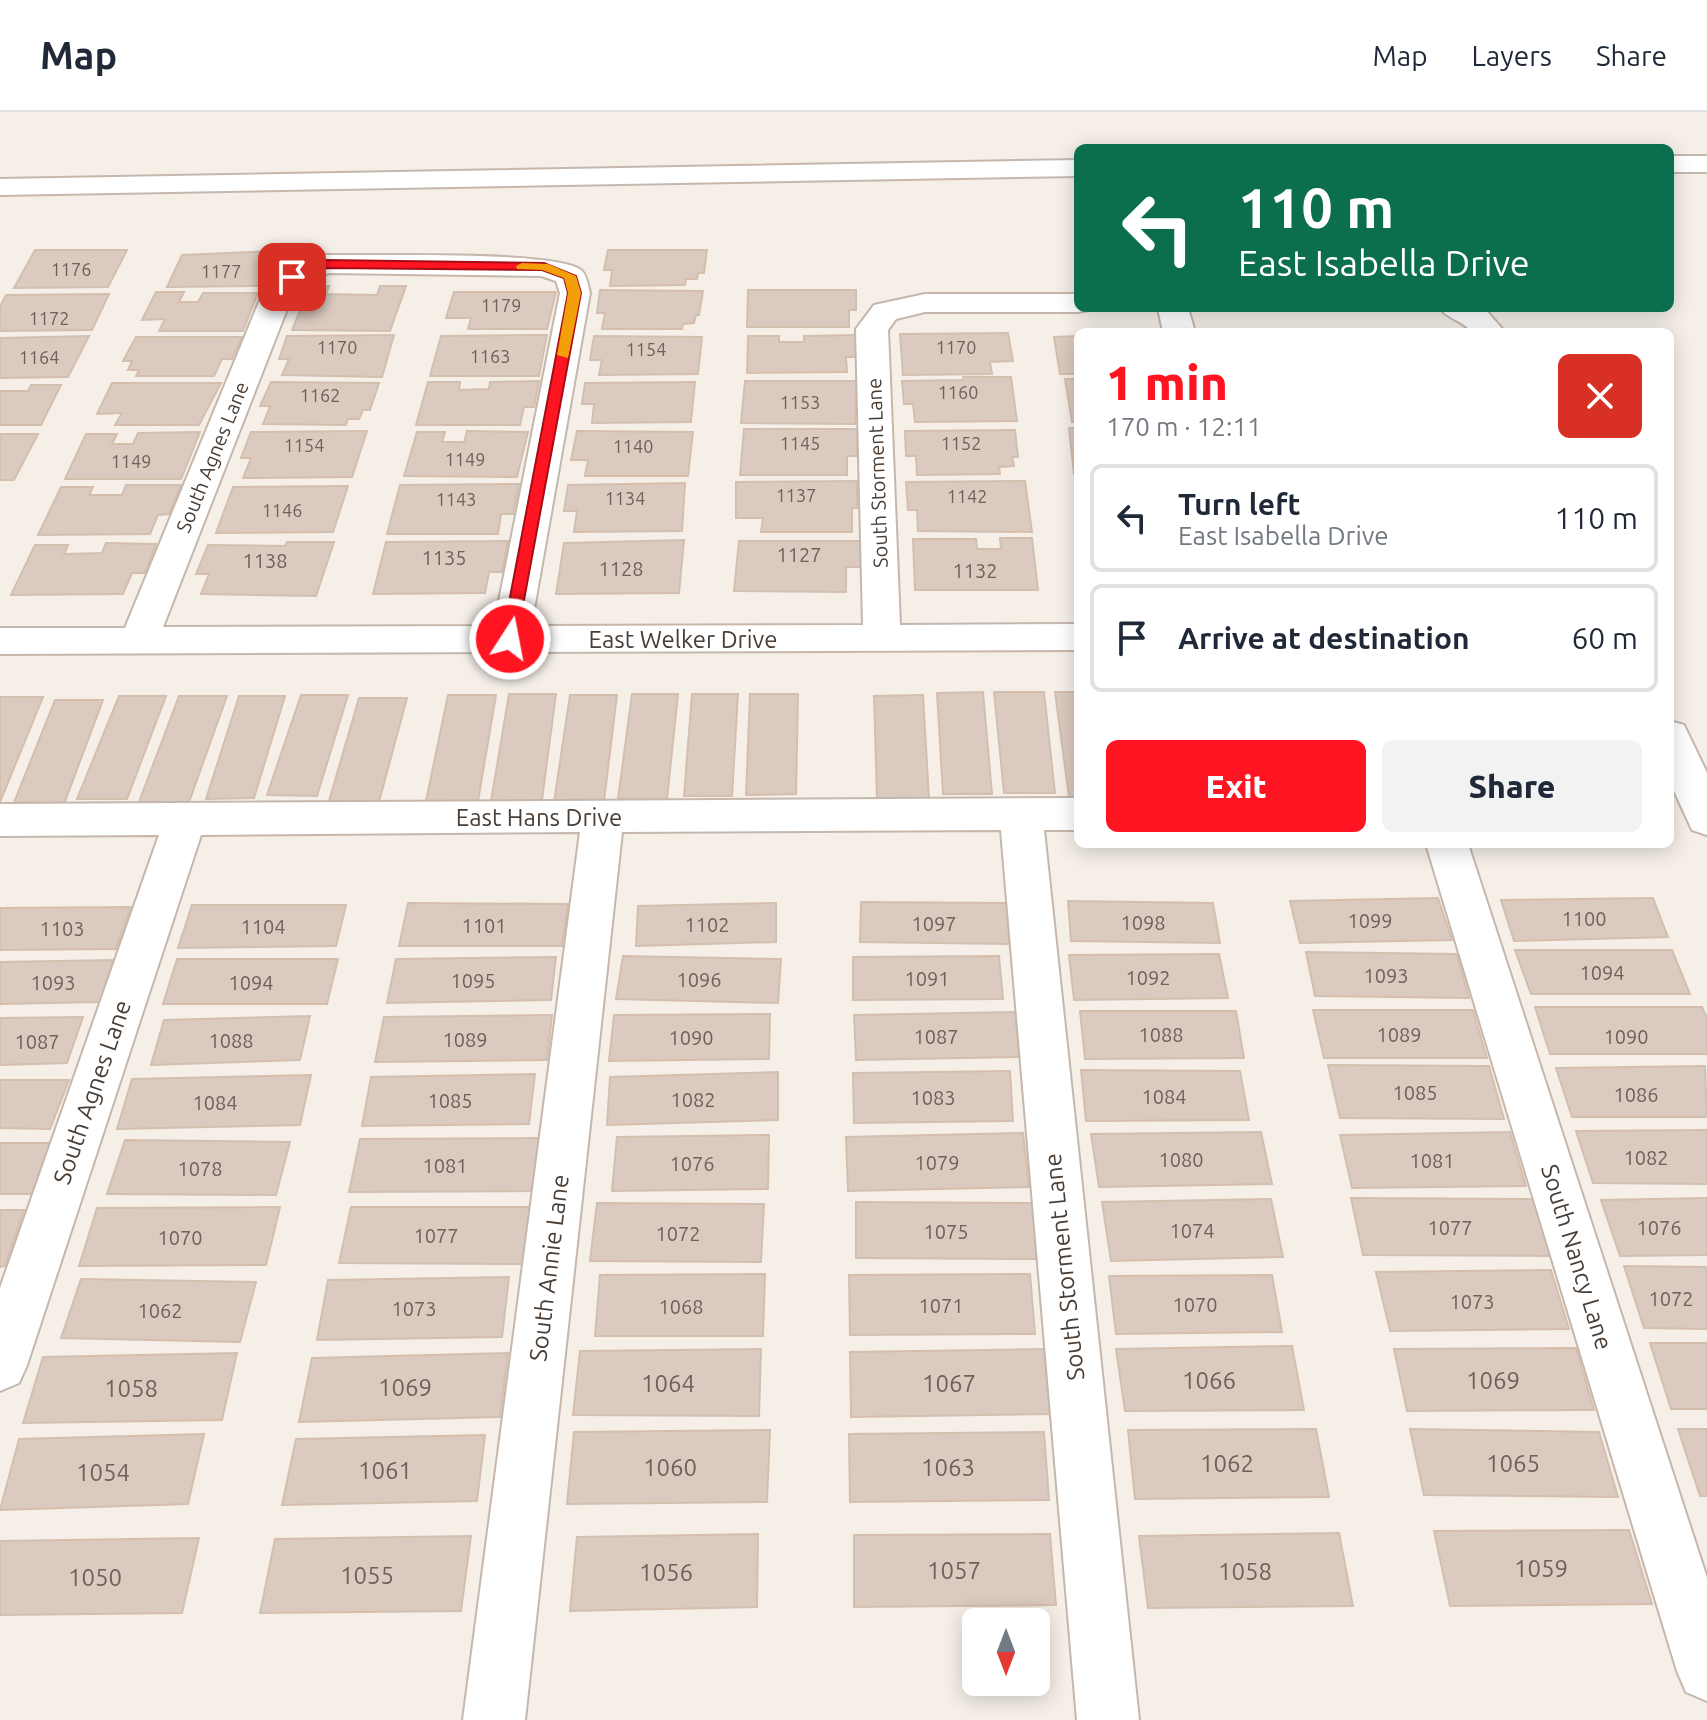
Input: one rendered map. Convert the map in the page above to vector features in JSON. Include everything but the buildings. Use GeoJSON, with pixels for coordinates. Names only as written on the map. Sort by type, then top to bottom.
{"type":"FeatureCollection","features":[{"type":"Feature","properties":{"kind":"street"},"geometry":{"type":"LineString","coordinates":[[1674,164],[1707,164]]}},
{"type":"Feature","properties":{"kind":"street"},"geometry":{"type":"LineString","coordinates":[[0,187],[1074,168]]}},
{"type":"Feature","properties":{"kind":"street","name":"South Agnes Lane"},"geometry":{"type":"LineString","coordinates":[[139,641],[276,297],[292,277],[325,264],[544,267],[570,276],[575,293],[510,639]]}},
{"type":"Feature","properties":{"kind":"street","name":"South Storment Lane"},"geometry":{"type":"LineString","coordinates":[[882,638],[872,329],[885,312],[925,303],[1074,303]]}},
{"type":"Feature","properties":{"kind":"street","name":"East Welker Drive"},"geometry":{"type":"LineString","coordinates":[[0,641],[1074,637]]}},
{"type":"Feature","properties":{"kind":"street"},"geometry":{"type":"LineString","coordinates":[[1674,749],[1693,813]]}},
{"type":"Feature","properties":{"kind":"street","name":"South Storment Lane"},"geometry":{"type":"LineString","coordinates":[[1021,814],[1108,1720]]}},
{"type":"Feature","properties":{"kind":"street","name":"East Hans Drive"},"geometry":{"type":"LineString","coordinates":[[0,820],[1074,814]]}},
{"type":"Feature","properties":{"kind":"street","name":"South Annie Lane"},"geometry":{"type":"LineString","coordinates":[[494,1720],[603,816]]}},
{"type":"Feature","properties":{"kind":"street","name":"South Agnes Lane"},"geometry":{"type":"LineString","coordinates":[[0,1365],[185,819]]}},
{"type":"Feature","properties":{"kind":"street","name":"South Nancy Lane"},"geometry":{"type":"LineString","coordinates":[[1448,848],[1707,1671]]}},
{"type":"Feature","properties":{"kind":"slow traffic"},"geometry":{"type":"LineString","coordinates":[[522,266],[544,267],[570,276],[575,293],[563,355]]}},
{"type":"Feature","properties":{"kind":"route"},"geometry":{"type":"LineString","coordinates":[[292,277],[325,264],[544,267],[570,276],[575,293],[510,639]]}}]}
